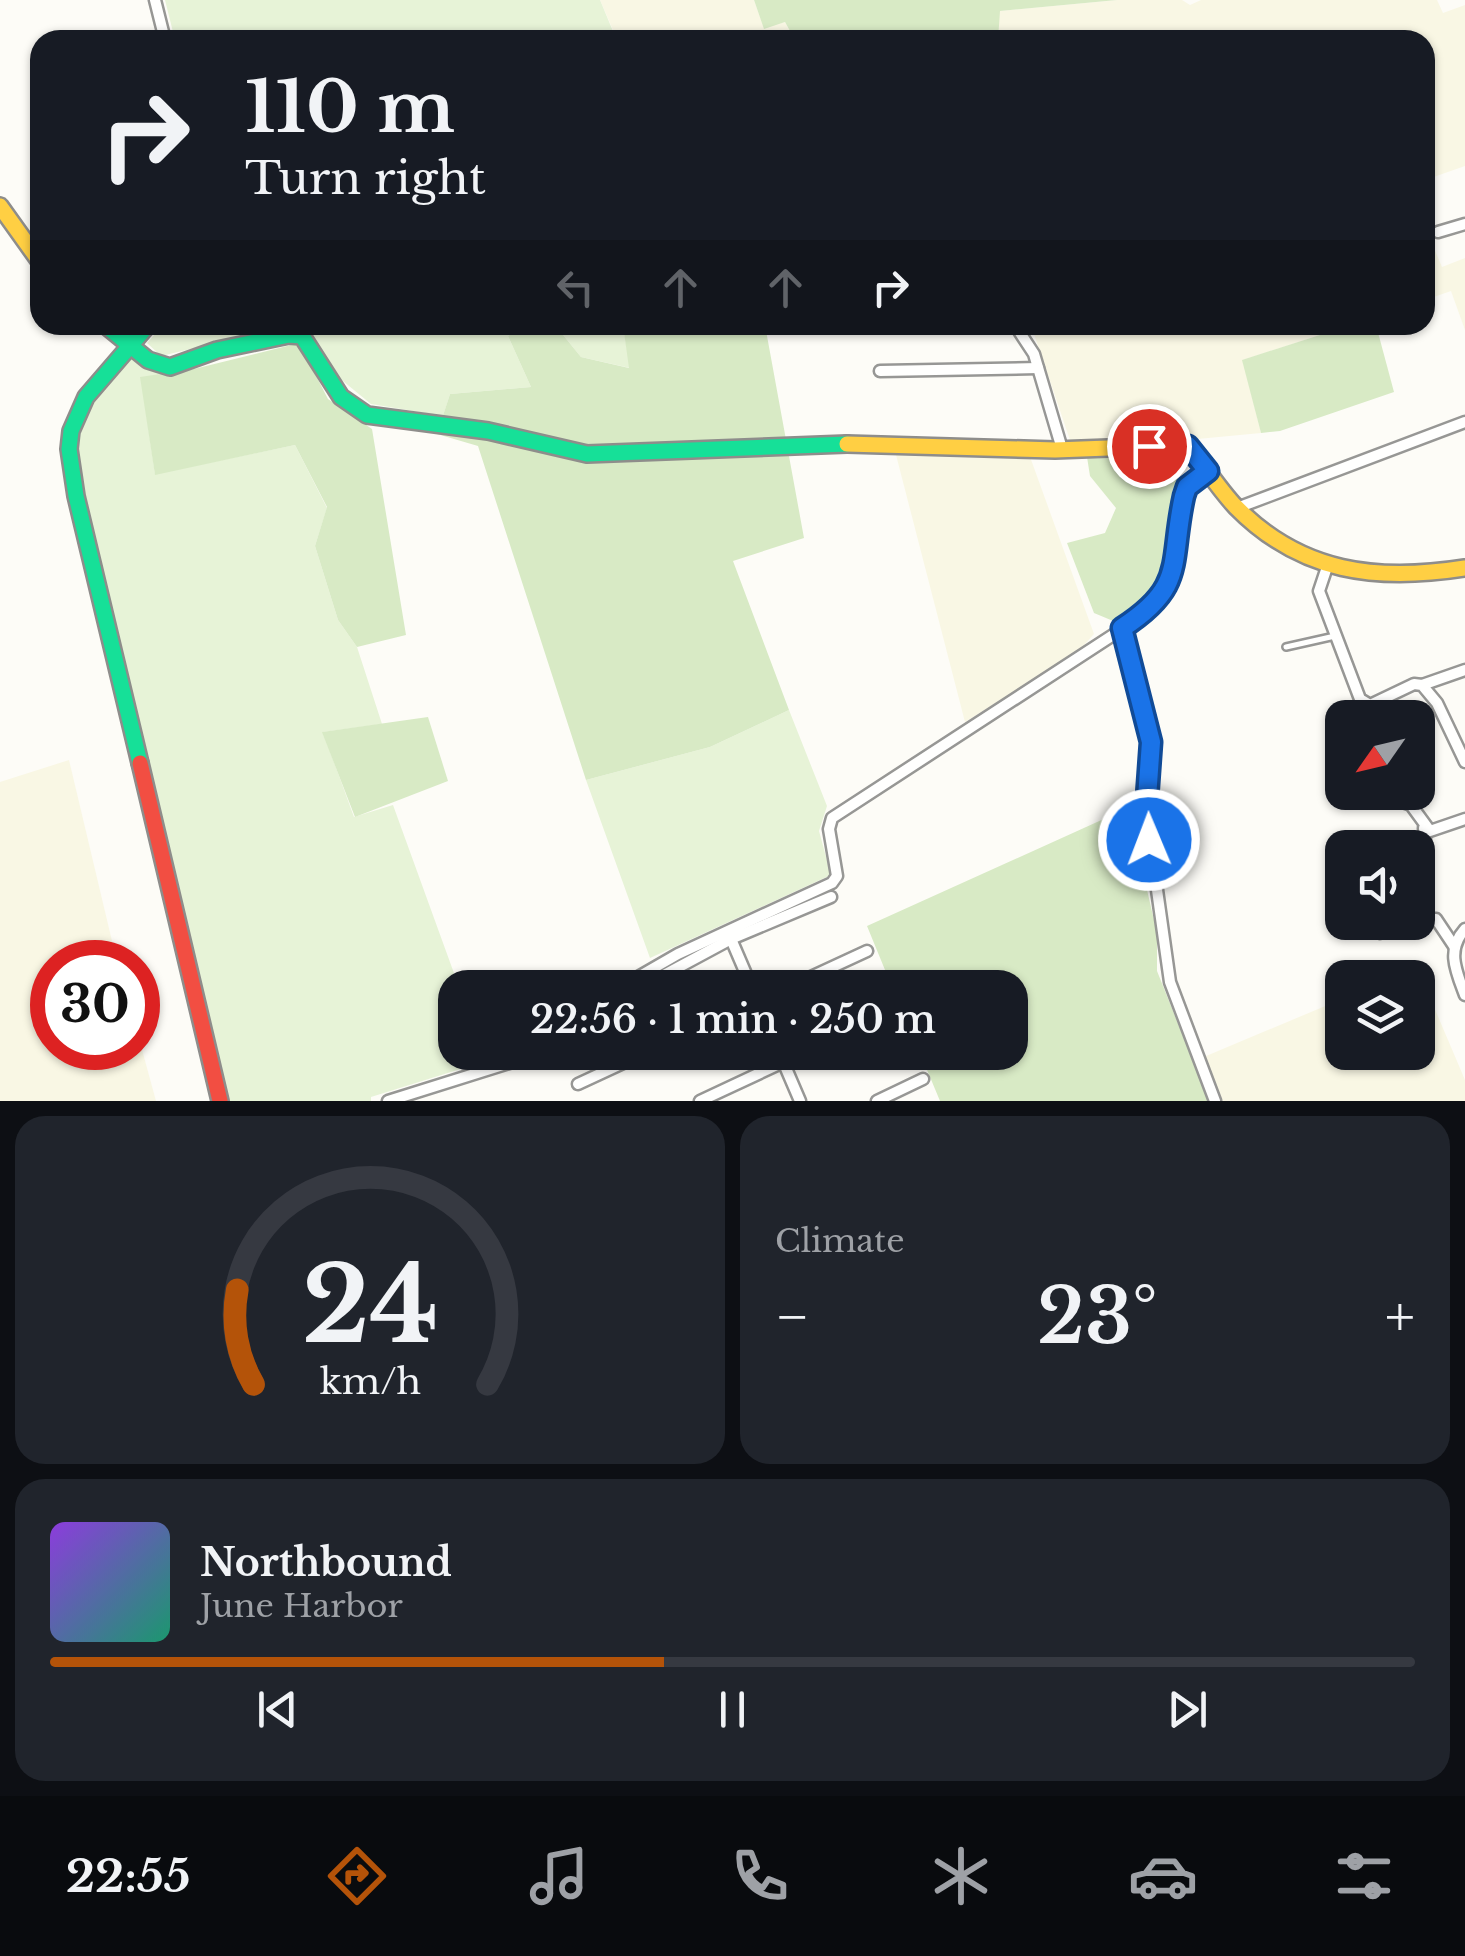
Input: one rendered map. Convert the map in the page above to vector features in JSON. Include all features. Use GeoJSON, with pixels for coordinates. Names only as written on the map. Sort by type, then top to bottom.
{"type":"FeatureCollection","features":[{"type":"Feature","properties":{"kind":"street"},"geometry":{"type":"LineString","coordinates":[[155,0],[162,30]]}},
{"type":"Feature","properties":{"kind":"street"},"geometry":{"type":"LineString","coordinates":[[0,206],[30,248]]}},
{"type":"Feature","properties":{"kind":"street"},"geometry":{"type":"LineString","coordinates":[[1438,232],[1465,224]]}},
{"type":"Feature","properties":{"kind":"street"},"geometry":{"type":"LineString","coordinates":[[117,335],[148,360],[170,367],[216,350],[289,335],[302,336],[318,355],[331,388],[352,408],[366,414],[488,431],[586,454],[875,443],[1062,450],[1188,446],[1237,508],[1284,546],[1343,575],[1433,574],[1465,568]]}},
{"type":"Feature","properties":{"kind":"street"},"geometry":{"type":"LineString","coordinates":[[139,335],[85,396],[69,450],[91,562],[220,1101]]}},
{"type":"Feature","properties":{"kind":"street"},"geometry":{"type":"LineString","coordinates":[[1020,335],[1038,368],[1062,450]]}},
{"type":"Feature","properties":{"kind":"street"},"geometry":{"type":"LineString","coordinates":[[880,371],[1038,368]]}},
{"type":"Feature","properties":{"kind":"street"},"geometry":{"type":"LineString","coordinates":[[1237,508],[1465,422]]}},
{"type":"Feature","properties":{"kind":"street"},"geometry":{"type":"LineString","coordinates":[[650,970],[832,883],[837,876],[830,845],[832,818],[1122,628],[1164,595],[1187,487],[1208,471]]}},
{"type":"Feature","properties":{"kind":"street"},"geometry":{"type":"LineString","coordinates":[[1327,567],[1319,591],[1364,705],[1414,684],[1422,685],[1465,670]]}},
{"type":"Feature","properties":{"kind":"street"},"geometry":{"type":"LineString","coordinates":[[1122,628],[1151,742],[1146,812],[1170,982],[1215,1101]]}},
{"type":"Feature","properties":{"kind":"street"},"geometry":{"type":"LineString","coordinates":[[1422,685],[1437,703],[1465,762]]}},
{"type":"Feature","properties":{"kind":"street"},"geometry":{"type":"LineString","coordinates":[[1414,810],[1424,830]]}},
{"type":"Feature","properties":{"kind":"street"},"geometry":{"type":"LineString","coordinates":[[1424,826],[1437,830],[1465,818]]}},
{"type":"Feature","properties":{"kind":"street"},"geometry":{"type":"LineString","coordinates":[[673,970],[731,939],[830,897]]}},
{"type":"Feature","properties":{"kind":"street"},"geometry":{"type":"LineString","coordinates":[[1435,920],[1454,946]]}},
{"type":"Feature","properties":{"kind":"street"},"geometry":{"type":"LineString","coordinates":[[1465,929],[1454,946],[1453,963],[1465,995]]}},
{"type":"Feature","properties":{"kind":"street"},"geometry":{"type":"LineString","coordinates":[[731,939],[744,970]]}},
{"type":"Feature","properties":{"kind":"street"},"geometry":{"type":"LineString","coordinates":[[826,970],[867,951]]}},
{"type":"Feature","properties":{"kind":"street"},"geometry":{"type":"LineString","coordinates":[[388,1101],[487,1070]]}},
{"type":"Feature","properties":{"kind":"street"},"geometry":{"type":"LineString","coordinates":[[578,1084],[608,1070]]}},
{"type":"Feature","properties":{"kind":"street"},"geometry":{"type":"LineString","coordinates":[[700,1101],[758,1070]]}},
{"type":"Feature","properties":{"kind":"street"},"geometry":{"type":"LineString","coordinates":[[787,1070],[800,1101]]}},
{"type":"Feature","properties":{"kind":"street"},"geometry":{"type":"LineString","coordinates":[[878,1101],[923,1080]]}},
{"type":"Feature","properties":{"kind":"lane"},"geometry":{"type":"LineString","coordinates":[[1286,646],[1335,636]]}},
{"type":"Feature","properties":{"kind":"shaded area"},"geometry":{"type":"Polygon","coordinates":[[[600,0],[754,0],[764,28],[785,22],[789,30],[613,30],[600,0]]]}},
{"type":"Feature","properties":{"kind":"shaded area"},"geometry":{"type":"Polygon","coordinates":[[[1117,0],[1182,0],[1190,5],[1201,0],[1437,0],[1443,13],[1465,5],[1465,166],[1435,176],[1435,30],[998,30],[999,11],[1117,0]]]}},
{"type":"Feature","properties":{"kind":"shaded area"},"geometry":{"type":"Polygon","coordinates":[[[1435,251],[1442,267],[1465,258],[1465,330],[1451,291],[1435,297],[1435,251]]]}},
{"type":"Feature","properties":{"kind":"shaded area"},"geometry":{"type":"Polygon","coordinates":[[[1034,335],[1320,335],[1243,360],[1261,433],[1187,440],[1071,443],[1034,335]]]}},
{"type":"Feature","properties":{"kind":"shaded area"},"geometry":{"type":"Polygon","coordinates":[[[895,451],[1029,454],[1094,634],[1077,653],[965,722],[895,451]]]}},
{"type":"Feature","properties":{"kind":"shaded area"},"geometry":{"type":"Polygon","coordinates":[[[69,760],[112,940],[30,940],[30,1070],[148,1070],[156,1101],[0,1101],[0,782],[69,760]]]}},
{"type":"Feature","properties":{"kind":"shaded area"},"geometry":{"type":"Polygon","coordinates":[[[1325,1006],[1325,1070],[1435,1070],[1435,1009],[1465,1080],[1465,1101],[1216,1101],[1199,1059],[1325,1006]]]}},
{"type":"Feature","properties":{"kind":"green space"},"geometry":{"type":"Polygon","coordinates":[[[165,0],[600,0],[612,30],[172,30],[165,0]]]}},
{"type":"Feature","properties":{"kind":"green space"},"geometry":{"type":"Polygon","coordinates":[[[754,0],[1117,0],[1000,11],[999,30],[789,30],[785,22],[764,29],[754,0]]]}},
{"type":"Feature","properties":{"kind":"green space"},"geometry":{"type":"Polygon","coordinates":[[[154,335],[250,335],[161,356],[147,343],[154,335]]]}},
{"type":"Feature","properties":{"kind":"green space"},"geometry":{"type":"Polygon","coordinates":[[[308,335],[510,335],[531,387],[450,394],[443,416],[371,404],[338,377],[308,335]]]}},
{"type":"Feature","properties":{"kind":"green space"},"geometry":{"type":"Polygon","coordinates":[[[563,335],[625,335],[630,368],[581,357],[563,335]]]}},
{"type":"Feature","properties":{"kind":"green space"},"geometry":{"type":"Polygon","coordinates":[[[563,335],[581,357],[629,368],[624,335],[767,335],[804,538],[733,561],[789,710],[710,747],[586,780],[478,446],[437,434],[450,394],[531,387],[508,336],[563,335]]]}},
{"type":"Feature","properties":{"kind":"green space"},"geometry":{"type":"Polygon","coordinates":[[[1320,335],[1379,335],[1394,392],[1280,431],[1261,433],[1242,360],[1320,335]]]}},
{"type":"Feature","properties":{"kind":"green space"},"geometry":{"type":"Polygon","coordinates":[[[299,343],[328,399],[372,429],[406,635],[357,647],[338,620],[315,546],[327,507],[295,445],[155,475],[140,377],[194,369],[299,343]]]}},
{"type":"Feature","properties":{"kind":"green space"},"geometry":{"type":"Polygon","coordinates":[[[132,354],[163,374],[141,378],[155,474],[295,445],[327,508],[315,546],[338,620],[357,647],[382,724],[323,732],[354,817],[393,805],[453,970],[438,970],[438,1070],[457,1070],[371,1097],[371,1101],[229,1101],[158,822],[74,455],[84,411],[132,354]]]}},
{"type":"Feature","properties":{"kind":"green space"},"geometry":{"type":"Polygon","coordinates":[[[1163,450],[1186,456],[1178,477],[1159,584],[1118,623],[1094,613],[1067,543],[1105,533],[1116,508],[1090,476],[1087,457],[1163,450]]]}},
{"type":"Feature","properties":{"kind":"green space"},"geometry":{"type":"Polygon","coordinates":[[[789,710],[827,806],[819,831],[831,875],[650,958],[586,780],[710,747],[789,710]]]}},
{"type":"Feature","properties":{"kind":"green space"},"geometry":{"type":"Polygon","coordinates":[[[428,717],[448,781],[355,817],[322,732],[428,717]]]}},
{"type":"Feature","properties":{"kind":"green space"},"geometry":{"type":"Polygon","coordinates":[[[1128,808],[1157,933],[1157,971],[1209,1101],[940,1101],[927,1070],[1028,1070],[1028,970],[885,970],[867,926],[1128,808]]]}},
{"type":"Feature","properties":{"kind":"traffic: fast"},"geometry":{"type":"LineString","coordinates":[[117,335],[148,360],[170,367],[217,350],[289,335]]}},
{"type":"Feature","properties":{"kind":"traffic: fast"},"geometry":{"type":"LineString","coordinates":[[139,335],[86,397],[71,431],[69,449],[76,496],[140,763]]}},
{"type":"Feature","properties":{"kind":"traffic: fast"},"geometry":{"type":"LineString","coordinates":[[289,335],[302,336],[341,397],[367,415],[488,431],[587,454],[847,444]]}},
{"type":"Feature","properties":{"kind":"traffic: slow"},"geometry":{"type":"LineString","coordinates":[[0,206],[30,248]]}},
{"type":"Feature","properties":{"kind":"traffic: slow"},"geometry":{"type":"LineString","coordinates":[[847,444],[1055,450],[1188,445],[1236,507],[1261,529],[1314,559],[1342,568],[1401,574],[1465,568]]}},
{"type":"Feature","properties":{"kind":"traffic: jam"},"geometry":{"type":"LineString","coordinates":[[140,763],[220,1101]]}},
{"type":"Feature","properties":{"kind":"route"},"geometry":{"type":"LineString","coordinates":[[1149,446],[1188,446],[1208,471],[1187,487],[1164,595],[1122,628],[1151,742],[1146,812],[1149,840]]}}]}
